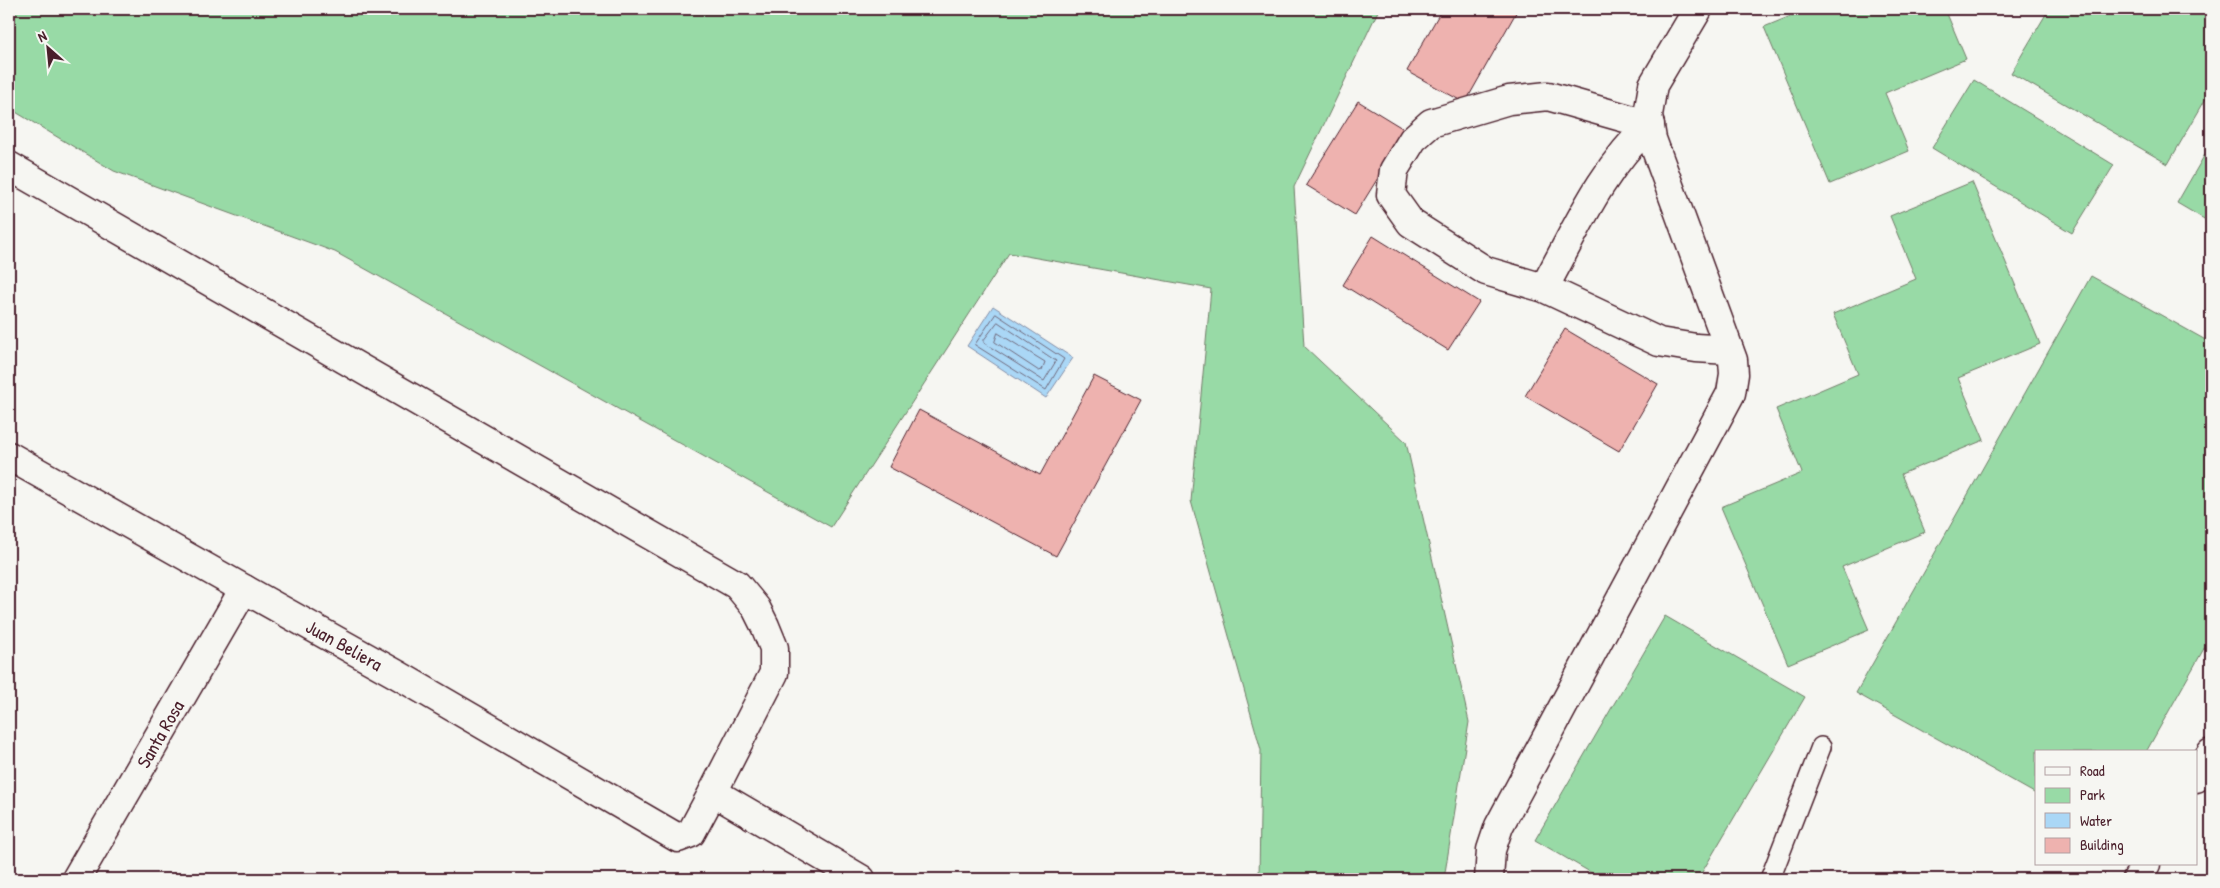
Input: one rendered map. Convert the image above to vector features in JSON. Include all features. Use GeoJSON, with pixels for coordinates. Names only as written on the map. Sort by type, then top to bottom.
{"type":"FeatureCollection","features":[{"type":"Feature","properties":{"kind":"street"},"geometry":{"type":"LineString","coordinates":[[1489,879],[1490,850],[1499,826],[1730,393],[1734,374],[1729,350],[1652,139],[1648,115],[1653,85],[1698,9]]}},
{"type":"Feature","properties":{"kind":"street"},"geometry":{"type":"LineString","coordinates":[[1650,125],[1548,96],[1510,100],[1431,123],[1413,139],[1394,170],[1391,195],[1411,223],[1486,271],[1544,288],[1659,342],[1696,348],[1729,350]]}},
{"type":"Feature","properties":{"kind":"street"},"geometry":{"type":"LineString","coordinates":[[1544,288],[1608,173],[1631,142],[1650,125]]}},
{"type":"Feature","properties":{"kind":"street"},"geometry":{"type":"LineString","coordinates":[[9,166],[737,585],[756,608],[765,626],[774,648],[774,673],[713,792],[862,879]]}},
{"type":"Feature","properties":{"kind":"street","name":"Juan Beliera"},"geometry":{"type":"LineString","coordinates":[[9,456],[398,674],[678,838],[691,833],[713,792]]}},
{"type":"Feature","properties":{"kind":"street","name":"Santa Rosa"},"geometry":{"type":"LineString","coordinates":[[76,879],[244,589]]}},
{"type":"Feature","properties":{"kind":"street"},"geometry":{"type":"LineString","coordinates":[[2198,775],[2211,753]]}},
{"type":"Feature","properties":{"kind":"street"},"geometry":{"type":"LineString","coordinates":[[2137,879],[2145,866]]}},
{"type":"Feature","properties":{"kind":"lane"},"geometry":{"type":"LineString","coordinates":[[1770,879],[1821,747]]}},
{"type":"Feature","properties":{"kind":"green space"},"geometry":{"type":"Polygon","coordinates":[[[9,9],[1379,9],[1294,187],[1304,346],[1406,442],[1469,722],[1444,879],[1259,879],[1261,750],[1191,501],[1211,289],[1009,253],[831,527],[335,252],[114,171],[9,108],[9,9]]]}},
{"type":"Feature","properties":{"kind":"green space"},"geometry":{"type":"Polygon","coordinates":[[[1808,9],[1945,9],[1966,59],[1885,93],[1909,151],[1830,184],[1764,27],[1808,9]]]}},
{"type":"Feature","properties":{"kind":"green space"},"geometry":{"type":"Polygon","coordinates":[[[2049,9],[2211,9],[2211,90],[2168,164],[2011,73],[2049,9]]]}},
{"type":"Feature","properties":{"kind":"green space"},"geometry":{"type":"Polygon","coordinates":[[[1974,80],[2114,165],[2072,233],[1932,148],[1974,80]]]}},
{"type":"Feature","properties":{"kind":"green space"},"geometry":{"type":"Polygon","coordinates":[[[2211,144],[2211,223],[2177,203],[2211,144]]]}},
{"type":"Feature","properties":{"kind":"green space"},"geometry":{"type":"Polygon","coordinates":[[[1972,182],[2040,344],[1958,378],[1984,440],[1901,474],[1925,532],[1842,567],[1869,630],[1788,664],[1721,507],[1802,473],[1776,409],[1858,374],[1833,314],[1916,279],[1890,216],[1972,182]]]}},
{"type":"Feature","properties":{"kind":"green space"},"geometry":{"type":"Polygon","coordinates":[[[2091,276],[2211,343],[2211,636],[2147,750],[2035,750],[2035,793],[1856,693],[2091,276]]]}},
{"type":"Feature","properties":{"kind":"green space"},"geometry":{"type":"Polygon","coordinates":[[[1665,616],[1805,697],[1698,879],[1602,879],[1535,840],[1665,616]]]}},
{"type":"Feature","properties":{"kind":"water"},"geometry":{"type":"Polygon","coordinates":[[[993,306],[1073,358],[1046,398],[967,346],[993,306]]]}},
{"type":"Feature","properties":{"kind":"building"},"geometry":{"type":"Polygon","coordinates":[[[1442,9],[1518,9],[1465,103],[1407,71],[1442,9]]]}},
{"type":"Feature","properties":{"kind":"building"},"geometry":{"type":"Polygon","coordinates":[[[1358,101],[1407,131],[1355,215],[1306,185],[1358,101]]]}},
{"type":"Feature","properties":{"kind":"building"},"geometry":{"type":"Polygon","coordinates":[[[1373,236],[1479,302],[1448,350],[1343,285],[1373,236]]]}},
{"type":"Feature","properties":{"kind":"building"},"geometry":{"type":"Polygon","coordinates":[[[1565,329],[1658,384],[1619,451],[1525,396],[1565,329]]]}},
{"type":"Feature","properties":{"kind":"building"},"geometry":{"type":"Polygon","coordinates":[[[1094,376],[1141,400],[1056,556],[889,467],[919,410],[1040,475],[1094,376]]]}}]}
